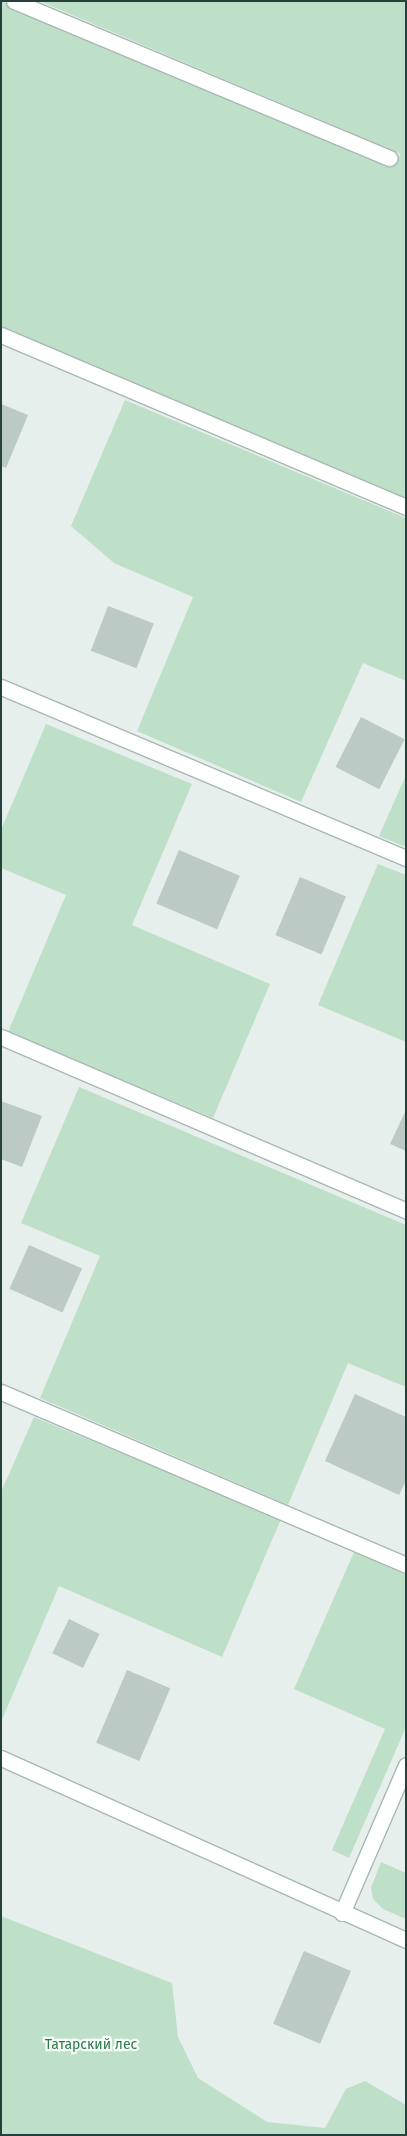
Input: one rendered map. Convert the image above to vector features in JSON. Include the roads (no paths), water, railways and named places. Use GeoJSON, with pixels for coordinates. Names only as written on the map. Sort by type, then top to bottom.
{"type":"FeatureCollection","features":[{"type":"Feature","properties":{"kind":"street"},"geometry":{"type":"LineString","coordinates":[[14,1],[390,158]]}},
{"type":"Feature","properties":{"kind":"street"},"geometry":{"type":"LineString","coordinates":[[1,335],[406,507]]}},
{"type":"Feature","properties":{"kind":"street"},"geometry":{"type":"LineString","coordinates":[[1,687],[406,858]]}},
{"type":"Feature","properties":{"kind":"street"},"geometry":{"type":"LineString","coordinates":[[1,1037],[406,1211]]}},
{"type":"Feature","properties":{"kind":"street"},"geometry":{"type":"LineString","coordinates":[[1,1392],[406,1565]]}},
{"type":"Feature","properties":{"kind":"street"},"geometry":{"type":"LineString","coordinates":[[1,1758],[406,1940]]}},
{"type":"Feature","properties":{"kind":"street"},"geometry":{"type":"LineString","coordinates":[[342,1912],[406,1765]]}},
{"type":"Feature","properties":{"kind":"park label","name":"Татарский лес"},"geometry":{"type":"Point","coordinates":[91,2045]}}]}
